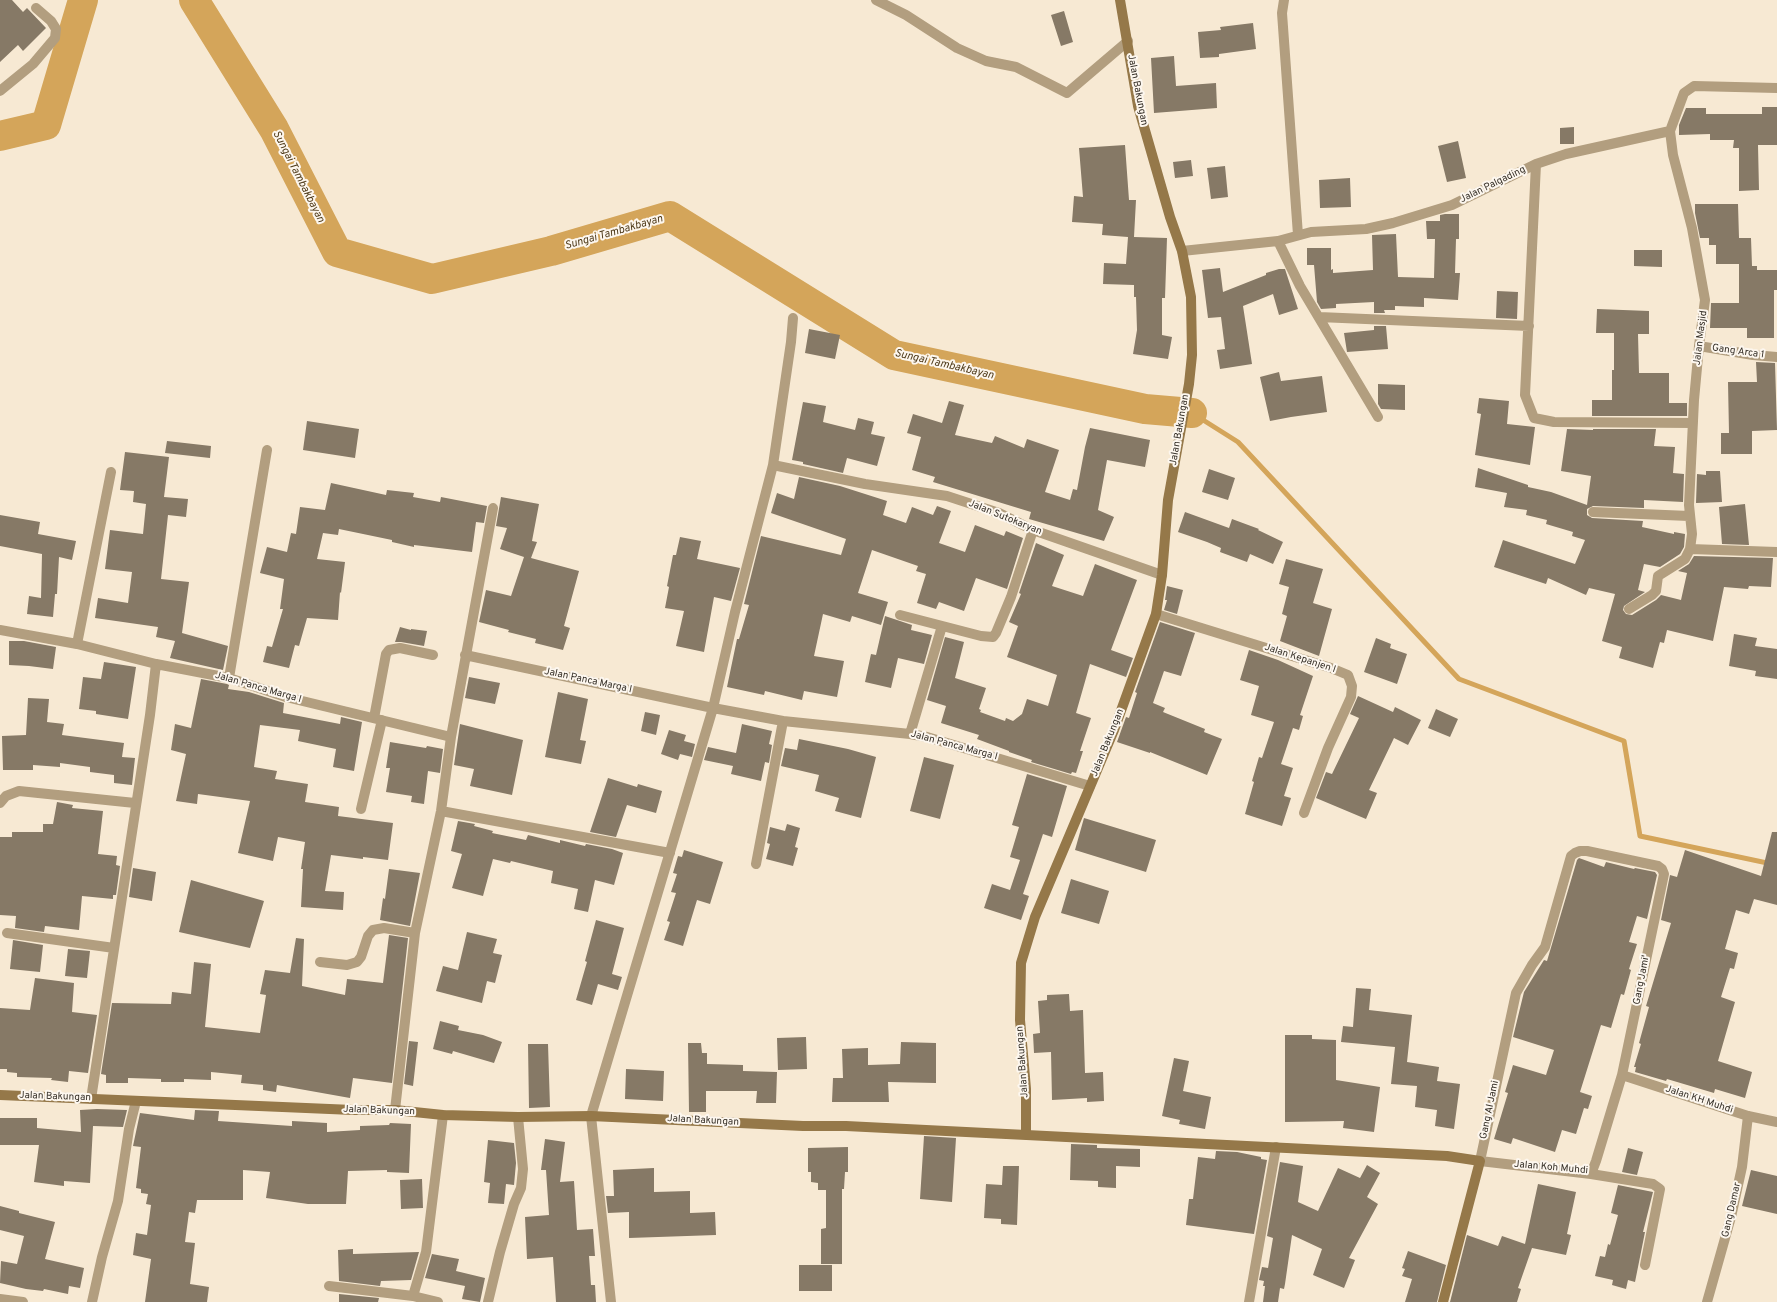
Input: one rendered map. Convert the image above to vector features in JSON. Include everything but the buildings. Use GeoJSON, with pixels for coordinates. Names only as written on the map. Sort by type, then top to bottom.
{"type":"FeatureCollection","features":[{"type":"Feature","properties":{"kind":"main road","name":"Jalan Bakungan"},"geometry":{"type":"LineString","coordinates":[[0,1095],[353,1110],[395,1110],[443,1115],[518,1117],[591,1116],[803,1126],[846,1126],[1026,1134],[1026,1089],[1020,1020],[1021,963],[1035,917],[1114,730],[1156,614],[1162,575],[1168,500],[1189,384],[1192,355],[1191,297],[1182,251],[1170,217],[1138,106],[1120,0]]}},
{"type":"Feature","properties":{"kind":"main road"},"geometry":{"type":"LineString","coordinates":[[1026,1134],[1447,1156],[1480,1161],[1443,1302]]}},
{"type":"Feature","properties":{"kind":"street"},"geometry":{"type":"LineString","coordinates":[[876,0],[906,15],[957,48],[986,61],[1016,67],[1067,93],[1128,41]]}},
{"type":"Feature","properties":{"kind":"street"},"geometry":{"type":"LineString","coordinates":[[1284,0],[1282,13],[1298,235]]}},
{"type":"Feature","properties":{"kind":"street"},"geometry":{"type":"LineString","coordinates":[[0,91],[33,64],[55,38],[56,29],[51,20],[36,8]]}},
{"type":"Feature","properties":{"kind":"street"},"geometry":{"type":"LineString","coordinates":[[1670,131],[1684,93],[1694,86],[1777,88]]}},
{"type":"Feature","properties":{"kind":"street","name":"Jalan Palgading"},"geometry":{"type":"LineString","coordinates":[[1182,251],[1278,241],[1312,232],[1366,229],[1393,223],[1452,205],[1536,164],[1566,154],[1670,131]]}},
{"type":"Feature","properties":{"kind":"street","name":"Jalan Masjid"},"geometry":{"type":"LineString","coordinates":[[1670,131],[1673,155],[1692,228],[1705,300],[1699,346],[1688,505],[1692,526],[1690,549]]}},
{"type":"Feature","properties":{"kind":"street"},"geometry":{"type":"LineString","coordinates":[[1536,164],[1525,395],[1534,418],[1554,422],[1693,424]]}},
{"type":"Feature","properties":{"kind":"street"},"geometry":{"type":"LineString","coordinates":[[1278,241],[1300,286],[1378,417]]}},
{"type":"Feature","properties":{"kind":"street"},"geometry":{"type":"LineString","coordinates":[[1319,317],[1529,326]]}},
{"type":"Feature","properties":{"kind":"street"},"geometry":{"type":"LineString","coordinates":[[611,1302],[591,1116],[713,708],[735,612],[773,465],[793,318]]}},
{"type":"Feature","properties":{"kind":"street","name":"Gang Arca 1"},"geometry":{"type":"LineString","coordinates":[[1699,346],[1777,358]]}},
{"type":"Feature","properties":{"kind":"street"},"geometry":{"type":"LineString","coordinates":[[229,678],[267,450]]}},
{"type":"Feature","properties":{"kind":"street","name":"Jalan Sutokaryan"},"geometry":{"type":"LineString","coordinates":[[773,465],[865,484],[946,496],[999,513],[1033,530],[1162,575]]}},
{"type":"Feature","properties":{"kind":"street"},"geometry":{"type":"LineString","coordinates":[[77,644],[111,472]]}},
{"type":"Feature","properties":{"kind":"street"},"geometry":{"type":"LineString","coordinates":[[395,1110],[415,933],[441,811],[451,737],[465,655],[493,508]]}},
{"type":"Feature","properties":{"kind":"street"},"geometry":{"type":"LineString","coordinates":[[1593,512],[1689,516]]}},
{"type":"Feature","properties":{"kind":"street"},"geometry":{"type":"LineString","coordinates":[[900,615],[981,636],[993,637],[1011,597],[1033,530]]}},
{"type":"Feature","properties":{"kind":"street"},"geometry":{"type":"LineString","coordinates":[[1629,609],[1652,595],[1656,591],[1658,576],[1685,559],[1690,549],[1777,552]]}},
{"type":"Feature","properties":{"kind":"street","name":"Jalan Kepanjen I"},"geometry":{"type":"LineString","coordinates":[[1156,614],[1331,668],[1348,675],[1352,686],[1351,696],[1328,748],[1304,813]]}},
{"type":"Feature","properties":{"kind":"street"},"geometry":{"type":"LineString","coordinates":[[910,734],[942,626]]}},
{"type":"Feature","properties":{"kind":"street","name":"Jalan Panca Marga I"},"geometry":{"type":"LineString","coordinates":[[0,630],[77,644],[156,664],[229,678],[286,697],[451,737]]}},
{"type":"Feature","properties":{"kind":"street"},"geometry":{"type":"LineString","coordinates":[[361,809],[378,719],[386,654],[389,650],[400,648],[433,655]]}},
{"type":"Feature","properties":{"kind":"street","name":"Jalan Panca Marga I"},"geometry":{"type":"LineString","coordinates":[[465,655],[713,708],[782,721],[927,737],[1090,786]]}},
{"type":"Feature","properties":{"kind":"street"},"geometry":{"type":"LineString","coordinates":[[91,1099],[150,715],[156,664]]}},
{"type":"Feature","properties":{"kind":"street"},"geometry":{"type":"LineString","coordinates":[[756,864],[782,721]]}},
{"type":"Feature","properties":{"kind":"street"},"geometry":{"type":"LineString","coordinates":[[0,803],[6,796],[19,791],[136,803]]}},
{"type":"Feature","properties":{"kind":"street"},"geometry":{"type":"LineString","coordinates":[[441,811],[670,854]]}},
{"type":"Feature","properties":{"kind":"street","name":"Gang Jami'"},"geometry":{"type":"LineString","coordinates":[[1500,1059],[1516,992],[1545,947],[1571,856],[1575,853],[1587,851],[1658,866],[1662,869],[1664,874],[1622,1075]]}},
{"type":"Feature","properties":{"kind":"street"},"geometry":{"type":"LineString","coordinates":[[320,962],[347,965],[356,962],[363,952],[368,936],[373,930],[384,928],[415,933]]}},
{"type":"Feature","properties":{"kind":"street"},"geometry":{"type":"LineString","coordinates":[[7,933],[114,948]]}},
{"type":"Feature","properties":{"kind":"street","name":"Gang Al Jami"},"geometry":{"type":"LineString","coordinates":[[1480,1161],[1500,1059]]}},
{"type":"Feature","properties":{"kind":"street","name":"Jalan KH Muhdi"},"geometry":{"type":"LineString","coordinates":[[1622,1075],[1748,1116],[1777,1122]]}},
{"type":"Feature","properties":{"kind":"street","name":"Jalan Koh Muhdi"},"geometry":{"type":"LineString","coordinates":[[1480,1161],[1592,1174],[1622,1075]]}},
{"type":"Feature","properties":{"kind":"street"},"geometry":{"type":"LineString","coordinates":[[92,1302],[102,1257],[118,1200],[129,1129],[136,1101]]}},
{"type":"Feature","properties":{"kind":"street"},"geometry":{"type":"LineString","coordinates":[[413,1296],[426,1252],[443,1115]]}},
{"type":"Feature","properties":{"kind":"street","name":"Gang Damar"},"geometry":{"type":"LineString","coordinates":[[1707,1302],[1731,1217],[1742,1167],[1748,1116]]}},
{"type":"Feature","properties":{"kind":"street"},"geometry":{"type":"LineString","coordinates":[[488,1302],[500,1252],[514,1204],[521,1188],[523,1169],[518,1117]]}},
{"type":"Feature","properties":{"kind":"street"},"geometry":{"type":"LineString","coordinates":[[1249,1302],[1276,1147]]}},
{"type":"Feature","properties":{"kind":"street"},"geometry":{"type":"LineString","coordinates":[[1592,1174],[1653,1184],[1660,1189],[1645,1265]]}},
{"type":"Feature","properties":{"kind":"street"},"geometry":{"type":"LineString","coordinates":[[329,1286],[413,1296],[438,1302]]}},
{"type":"Feature","properties":{"kind":"street"},"geometry":{"type":"LineString","coordinates":[[0,1299],[23,1302]]}},
{"type":"Feature","properties":{"kind":"waterway","name":"Sungai Tambakbayan"},"geometry":{"type":"LineString","coordinates":[[0,136],[46,125],[83,0]]}},
{"type":"Feature","properties":{"kind":"waterway","name":"Sungai Tambakbayan"},"geometry":{"type":"LineString","coordinates":[[194,0],[274,129],[337,252],[432,279],[551,251],[670,216],[894,355],[1145,409],[1192,413]]}},
{"type":"Feature","properties":{"kind":"waterway"},"geometry":{"type":"LineString","coordinates":[[1192,413],[1238,442],[1459,679],[1624,741],[1640,836],[1777,865]]}}]}
